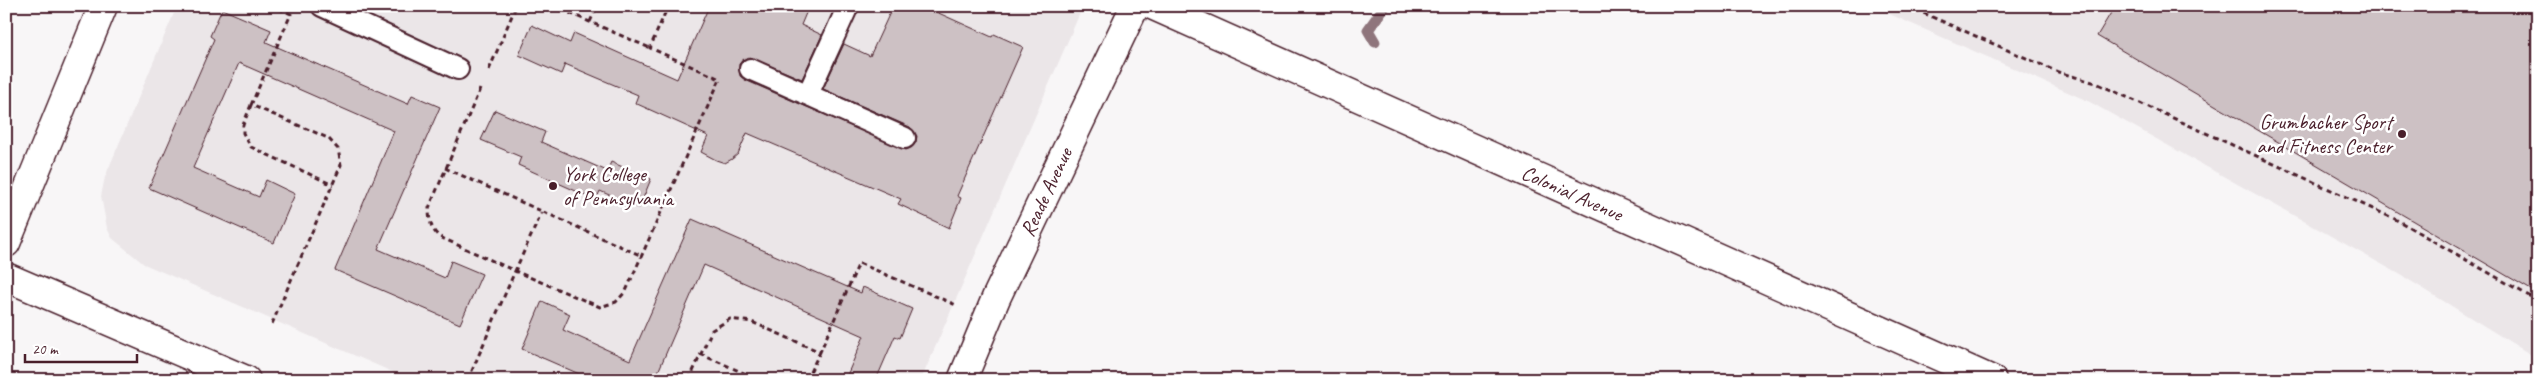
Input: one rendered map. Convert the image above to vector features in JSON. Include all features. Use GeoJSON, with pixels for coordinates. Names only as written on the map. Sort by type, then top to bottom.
{"type":"FeatureCollection","features":[{"type":"Feature","properties":{"kind":"street"},"geometry":{"type":"LineString","coordinates":[[6,243],[104,6]]}},
{"type":"Feature","properties":{"kind":"street","name":"Reade Avenue"},"geometry":{"type":"LineString","coordinates":[[962,380],[996,298],[1134,6]]}},
{"type":"Feature","properties":{"kind":"street","name":"Colonial Avenue"},"geometry":{"type":"LineString","coordinates":[[1154,6],[1992,380]]}},
{"type":"Feature","properties":{"kind":"street"},"geometry":{"type":"LineString","coordinates":[[6,277],[246,380]]}},
{"type":"Feature","properties":{"kind":"lane"},"geometry":{"type":"LineString","coordinates":[[322,6],[458,69]]}},
{"type":"Feature","properties":{"kind":"lane"},"geometry":{"type":"LineString","coordinates":[[808,94],[848,6]]}},
{"type":"Feature","properties":{"kind":"lane"},"geometry":{"type":"LineString","coordinates":[[750,69],[905,138]]}},
{"type":"Feature","properties":{"kind":"path"},"geometry":{"type":"LineString","coordinates":[[273,6],[291,14],[251,105],[243,125],[243,133],[250,147],[333,185]]}},
{"type":"Feature","properties":{"kind":"path"},"geometry":{"type":"LineString","coordinates":[[486,75],[516,6]]}},
{"type":"Feature","properties":{"kind":"path"},"geometry":{"type":"LineString","coordinates":[[482,84],[429,208],[430,223],[435,232],[442,238],[592,305],[608,306],[616,302],[626,291],[720,79],[553,6]]}},
{"type":"Feature","properties":{"kind":"path"},"geometry":{"type":"LineString","coordinates":[[590,22],[597,6]]}},
{"type":"Feature","properties":{"kind":"path"},"geometry":{"type":"LineString","coordinates":[[650,48],[668,6]]}},
{"type":"Feature","properties":{"kind":"path"},"geometry":{"type":"LineString","coordinates":[[1907,6],[2058,72],[2096,83],[2395,219],[2538,301]]}},
{"type":"Feature","properties":{"kind":"path"},"geometry":{"type":"LineString","coordinates":[[251,105],[328,138],[333,142],[341,157],[341,165],[333,185],[272,324]]}},
{"type":"Feature","properties":{"kind":"path"},"geometry":{"type":"LineString","coordinates":[[446,168],[642,256]]}},
{"type":"Feature","properties":{"kind":"path"},"geometry":{"type":"LineString","coordinates":[[468,380],[542,212]]}},
{"type":"Feature","properties":{"kind":"path"},"geometry":{"type":"LineString","coordinates":[[806,380],[860,263],[956,304]]}},
{"type":"Feature","properties":{"kind":"path"},"geometry":{"type":"LineString","coordinates":[[689,380],[712,330],[717,324],[736,318],[752,322],[820,352]]}},
{"type":"Feature","properties":{"kind":"path"},"geometry":{"type":"LineString","coordinates":[[700,354],[760,380]]}},
{"type":"Feature","properties":{"kind":"shaded area","name":"York College of Pennsylvania"},"geometry":{"type":"Polygon","coordinates":[[[177,6],[1083,6],[921,380],[411,380],[144,264],[112,238],[107,228],[101,196],[105,177],[177,6]]]}},
{"type":"Feature","properties":{"kind":"shaded area","name":"Grumbacher Sport and Fitness Center"},"geometry":{"type":"Polygon","coordinates":[[[1871,6],[2538,6],[2538,359],[2401,275],[2088,101],[1871,6]]]}},
{"type":"Feature","properties":{"kind":"building"},"geometry":{"type":"Polygon","coordinates":[[[709,6],[809,6],[801,25],[822,35],[802,79],[749,57],[739,64],[740,76],[745,80],[906,150],[916,142],[917,136],[910,127],[823,89],[844,44],[870,56],[893,6],[923,6],[992,37],[994,34],[1023,47],[957,196],[961,198],[949,228],[898,204],[901,199],[747,133],[738,154],[725,163],[716,160],[701,152],[708,136],[635,103],[638,95],[565,64],[561,74],[519,55],[532,25],[570,43],[574,33],[677,79],[709,6]]]}},
{"type":"Feature","properties":{"kind":"building","name":"Grumbacher Sport and Fitness Center"},"geometry":{"type":"Polygon","coordinates":[[[2115,6],[2538,6],[2538,294],[2097,36],[2115,6]]]}},
{"type":"Feature","properties":{"kind":"building"},"geometry":{"type":"Polygon","coordinates":[[[222,9],[271,30],[266,42],[408,104],[412,95],[440,107],[378,249],[445,278],[451,261],[482,274],[460,324],[335,270],[394,131],[239,63],[193,168],[259,197],[266,180],[295,194],[274,243],[149,188],[214,39],[210,36],[222,9]]]}},
{"type":"Feature","properties":{"kind":"building"},"geometry":{"type":"Polygon","coordinates":[[[495,110],[545,132],[541,142],[607,171],[611,162],[651,179],[639,208],[600,191],[596,200],[518,165],[521,157],[481,140],[495,110]]]}},
{"type":"Feature","properties":{"kind":"building"},"geometry":{"type":"Polygon","coordinates":[[[692,219],[861,293],[863,287],[912,309],[900,338],[895,336],[876,380],[845,380],[864,336],[704,265],[658,372],[676,380],[593,380],[522,349],[542,301],[570,314],[563,330],[630,360],[692,219]]]}},
{"type":"Feature","properties":{"kind":"waterway"},"geometry":{"type":"LineString","coordinates":[[1375,42],[1368,30],[1385,6]]}},
{"type":"Feature","properties":{"kind":"place","name":"Grumbacher Sport and Fitness Center"},"geometry":{"type":"Point","coordinates":[2402,134]}},
{"type":"Feature","properties":{"kind":"place","name":"York College of Pennsylvania"},"geometry":{"type":"Point","coordinates":[553,186]}}]}
